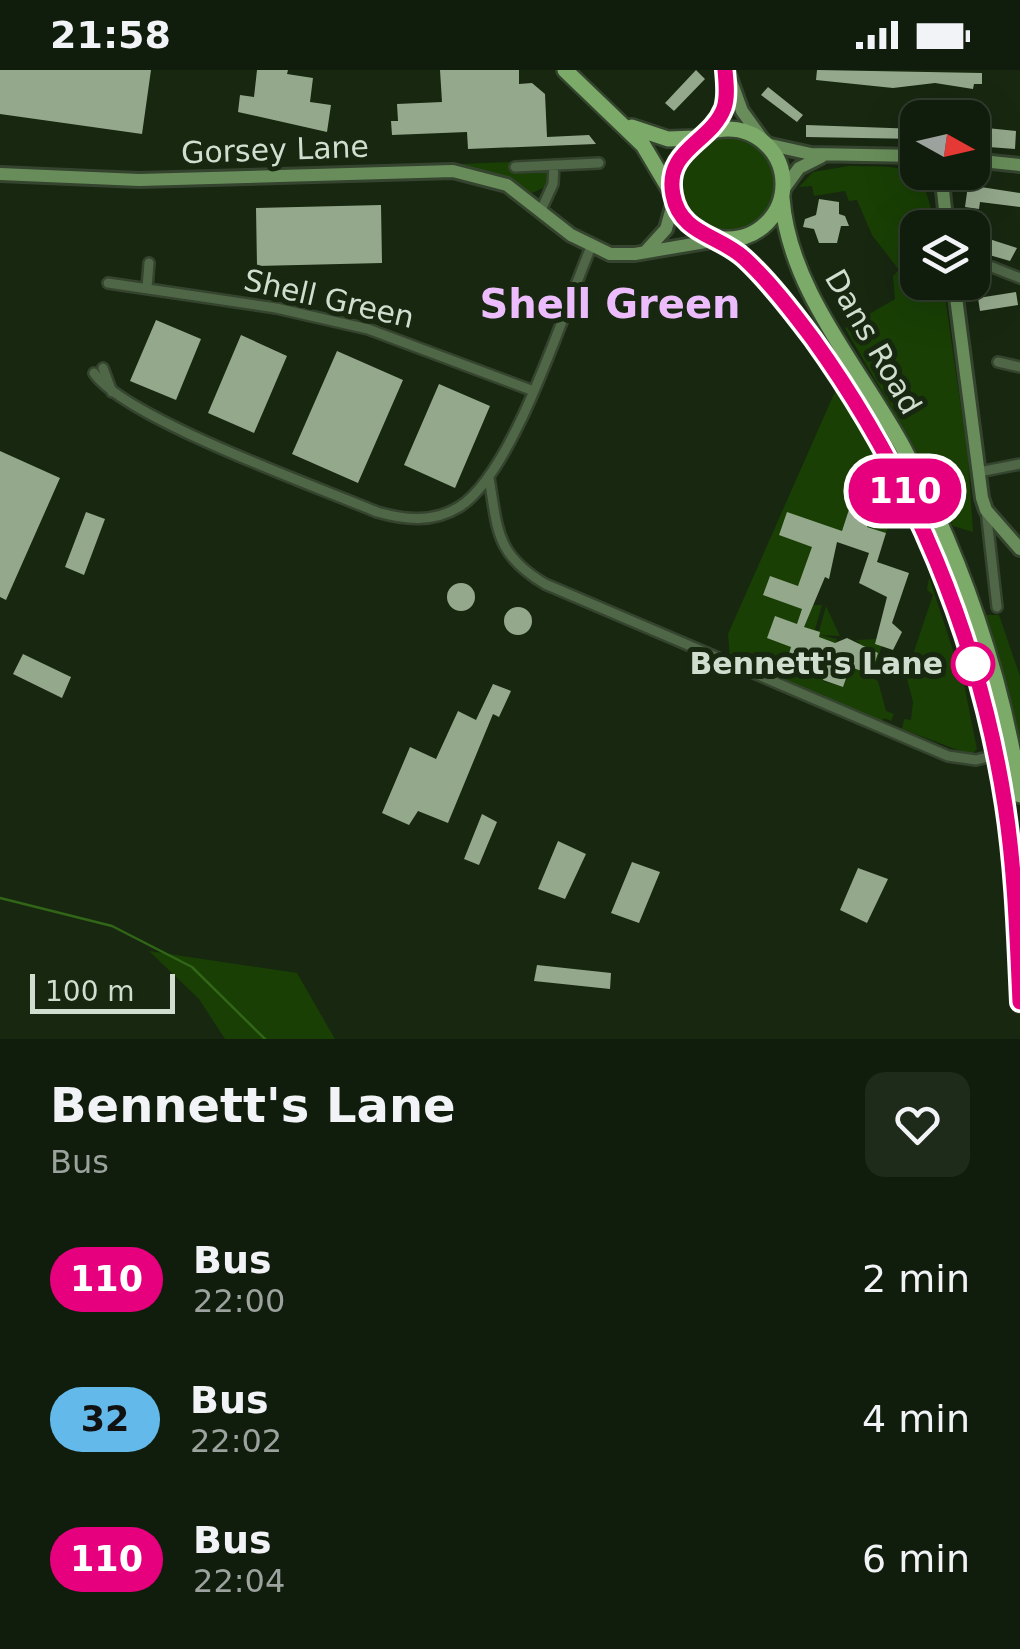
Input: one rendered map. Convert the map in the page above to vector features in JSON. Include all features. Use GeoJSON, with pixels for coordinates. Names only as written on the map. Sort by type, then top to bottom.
{"type":"FeatureCollection","features":[{"type":"Feature","properties":{"kind":"main road"},"geometry":{"type":"LineString","coordinates":[[566,70],[620,120],[656,163],[687,223],[718,240],[740,238],[762,227],[782,194],[778,163],[766,144],[737,129],[668,140],[620,120]]}},
{"type":"Feature","properties":{"kind":"main road"},"geometry":{"type":"LineString","coordinates":[[674,198],[677,161],[701,136]]}},
{"type":"Feature","properties":{"kind":"main road","name":"Dans Road"},"geometry":{"type":"LineString","coordinates":[[782,194],[796,262],[902,446],[942,527],[983,638],[1004,752],[1020,1004]]}},
{"type":"Feature","properties":{"kind":"main road","name":"Dans Road"},"geometry":{"type":"LineString","coordinates":[[718,240],[744,258],[809,334],[890,462],[954,606],[1020,794]]}},
{"type":"Feature","properties":{"kind":"street"},"geometry":{"type":"LineString","coordinates":[[701,136],[725,105],[726,70]]}},
{"type":"Feature","properties":{"kind":"street"},"geometry":{"type":"LineString","coordinates":[[726,70],[742,111],[766,144],[833,155],[900,156]]}},
{"type":"Feature","properties":{"kind":"street"},"geometry":{"type":"LineString","coordinates":[[782,194],[804,164],[833,155]]}},
{"type":"Feature","properties":{"kind":"street"},"geometry":{"type":"LineString","coordinates":[[990,162],[1020,165]]}},
{"type":"Feature","properties":{"kind":"street"},"geometry":{"type":"LineString","coordinates":[[514,167],[599,163]]}},
{"type":"Feature","properties":{"kind":"street"},"geometry":{"type":"LineString","coordinates":[[542,208],[553,184],[554,165]]}},
{"type":"Feature","properties":{"kind":"street","name":"Gorsey Lane"},"geometry":{"type":"LineString","coordinates":[[0,174],[140,180],[453,171],[507,184],[591,247]]}},
{"type":"Feature","properties":{"kind":"street"},"geometry":{"type":"LineString","coordinates":[[644,252],[666,229],[674,198]]}},
{"type":"Feature","properties":{"kind":"street"},"geometry":{"type":"LineString","coordinates":[[98,371],[112,392],[140,412],[390,516],[416,520],[449,512],[489,478],[591,247],[618,255],[718,240]]}},
{"type":"Feature","properties":{"kind":"street"},"geometry":{"type":"LineString","coordinates":[[147,288],[149,263]]}},
{"type":"Feature","properties":{"kind":"street"},"geometry":{"type":"LineString","coordinates":[[990,267],[1020,278]]}},
{"type":"Feature","properties":{"kind":"street","name":"Shell Green"},"geometry":{"type":"LineString","coordinates":[[108,283],[276,308],[368,329],[531,390]]}},
{"type":"Feature","properties":{"kind":"street"},"geometry":{"type":"LineString","coordinates":[[956,300],[996,608]]}},
{"type":"Feature","properties":{"kind":"street"},"geometry":{"type":"LineString","coordinates":[[998,362],[1020,367]]}},
{"type":"Feature","properties":{"kind":"street"},"geometry":{"type":"LineString","coordinates":[[979,472],[1020,464]]}},
{"type":"Feature","properties":{"kind":"street"},"geometry":{"type":"LineString","coordinates":[[489,478],[500,541],[514,560],[545,584],[948,756],[976,760],[1004,752]]}},
{"type":"Feature","properties":{"kind":"street"},"geometry":{"type":"LineString","coordinates":[[986,510],[1020,549]]}},
{"type":"Feature","properties":{"kind":"green space"},"geometry":{"type":"Polygon","coordinates":[[[728,137],[746,140],[761,151],[772,166],[772,202],[761,217],[746,228],[728,231],[710,228],[695,217],[684,202],[681,184],[684,166],[695,151],[710,140],[728,137]]]}},
{"type":"Feature","properties":{"kind":"green space"},"geometry":{"type":"Polygon","coordinates":[[[512,162],[512,173],[549,171],[545,187],[532,193],[503,176],[460,164],[512,162]]]}},
{"type":"Feature","properties":{"kind":"green space"},"geometry":{"type":"Polygon","coordinates":[[[849,166],[900,169],[900,190],[925,190],[931,210],[900,210],[900,300],[945,300],[968,456],[973,532],[953,526],[926,467],[845,328],[895,299],[893,276],[899,270],[872,235],[857,200],[849,201],[845,191],[814,196],[812,186],[799,187],[813,172],[849,166]]]}},
{"type":"Feature","properties":{"kind":"green space"},"geometry":{"type":"Polygon","coordinates":[[[841,378],[898,502],[886,533],[867,527],[874,504],[853,497],[839,539],[812,547],[812,605],[822,605],[815,630],[819,631],[826,606],[840,636],[820,635],[837,639],[823,681],[843,687],[859,642],[855,640],[877,639],[875,644],[882,646],[871,677],[878,681],[886,711],[894,714],[891,721],[884,718],[881,723],[730,658],[728,634],[841,378]]]}},
{"type":"Feature","properties":{"kind":"green space"},"geometry":{"type":"Polygon","coordinates":[[[929,577],[964,684],[977,749],[971,755],[902,729],[904,719],[911,720],[913,702],[906,675],[933,595],[927,590],[929,577]]]}},
{"type":"Feature","properties":{"kind":"green space"},"geometry":{"type":"Polygon","coordinates":[[[984,615],[999,615],[1020,676],[1020,786],[984,615]]]}},
{"type":"Feature","properties":{"kind":"green space"},"geometry":{"type":"Polygon","coordinates":[[[149,951],[297,973],[335,1039],[225,1039],[199,999],[149,951]]]}},
{"type":"Feature","properties":{"kind":"building"},"geometry":{"type":"Polygon","coordinates":[[[0,70],[151,70],[142,134],[0,114],[0,70]]]}},
{"type":"Feature","properties":{"kind":"building"},"geometry":{"type":"Polygon","coordinates":[[[257,70],[288,70],[287,74],[313,78],[310,102],[331,105],[327,132],[238,112],[240,95],[254,97],[257,70]]]}},
{"type":"Feature","properties":{"kind":"building"},"geometry":{"type":"Polygon","coordinates":[[[440,70],[519,70],[519,84],[532,83],[545,94],[547,137],[589,135],[596,144],[468,149],[467,132],[392,135],[391,121],[398,121],[397,104],[442,102],[440,70]]]}},
{"type":"Feature","properties":{"kind":"building"},"geometry":{"type":"Polygon","coordinates":[[[696,70],[705,79],[674,111],[665,103],[696,70]]]}},
{"type":"Feature","properties":{"kind":"building"},"geometry":{"type":"Polygon","coordinates":[[[817,70],[982,73],[982,84],[974,84],[973,89],[935,83],[893,88],[816,80],[817,70]]]}},
{"type":"Feature","properties":{"kind":"building"},"geometry":{"type":"Polygon","coordinates":[[[768,87],[803,115],[797,122],[761,95],[768,87]]]}},
{"type":"Feature","properties":{"kind":"building"},"geometry":{"type":"Polygon","coordinates":[[[806,125],[900,128],[900,139],[806,137],[806,125]]]}},
{"type":"Feature","properties":{"kind":"building"},"geometry":{"type":"Polygon","coordinates":[[[990,128],[1016,131],[1015,149],[990,147],[990,128]]]}},
{"type":"Feature","properties":{"kind":"building"},"geometry":{"type":"Polygon","coordinates":[[[967,190],[1020,193],[1020,207],[980,202],[979,209],[965,207],[967,190]]]}},
{"type":"Feature","properties":{"kind":"building"},"geometry":{"type":"Polygon","coordinates":[[[819,199],[839,202],[839,214],[845,216],[849,226],[841,226],[837,243],[819,243],[814,229],[803,227],[805,219],[816,215],[819,199]]]}},
{"type":"Feature","properties":{"kind":"building"},"geometry":{"type":"Polygon","coordinates":[[[381,205],[382,263],[257,266],[256,208],[381,205]]]}},
{"type":"Feature","properties":{"kind":"building"},"geometry":{"type":"Polygon","coordinates":[[[990,239],[1017,248],[1010,261],[990,255],[990,239]]]}},
{"type":"Feature","properties":{"kind":"building"},"geometry":{"type":"Polygon","coordinates":[[[1016,292],[1018,305],[980,311],[978,300],[990,300],[990,296],[1016,292]]]}},
{"type":"Feature","properties":{"kind":"building"},"geometry":{"type":"Polygon","coordinates":[[[156,320],[201,339],[176,400],[130,381],[156,320]]]}},
{"type":"Feature","properties":{"kind":"building"},"geometry":{"type":"Polygon","coordinates":[[[241,335],[287,356],[254,433],[208,413],[241,335]]]}},
{"type":"Feature","properties":{"kind":"building"},"geometry":{"type":"Polygon","coordinates":[[[337,351],[403,380],[358,483],[292,454],[337,351]]]}},
{"type":"Feature","properties":{"kind":"building"},"geometry":{"type":"Polygon","coordinates":[[[439,384],[490,406],[455,488],[404,465],[439,384]]]}},
{"type":"Feature","properties":{"kind":"building"},"geometry":{"type":"Polygon","coordinates":[[[0,451],[60,478],[6,600],[0,597],[0,451]]]}},
{"type":"Feature","properties":{"kind":"building"},"geometry":{"type":"Polygon","coordinates":[[[853,497],[874,504],[867,527],[886,533],[877,562],[909,573],[892,623],[902,632],[893,650],[875,644],[887,597],[859,583],[869,553],[837,542],[829,579],[825,577],[804,627],[835,643],[847,638],[878,653],[871,674],[850,667],[843,687],[823,680],[828,663],[812,657],[806,675],[785,667],[791,647],[767,638],[775,616],[797,624],[802,609],[763,595],[770,576],[798,586],[812,547],[779,535],[787,512],[842,531],[853,497]]]}},
{"type":"Feature","properties":{"kind":"building"},"geometry":{"type":"Polygon","coordinates":[[[86,512],[105,519],[84,575],[65,567],[86,512]]]}},
{"type":"Feature","properties":{"kind":"building"},"geometry":{"type":"Polygon","coordinates":[[[461,583],[471,587],[475,597],[471,607],[461,611],[451,607],[447,597],[451,587],[461,583]]]}},
{"type":"Feature","properties":{"kind":"building"},"geometry":{"type":"Polygon","coordinates":[[[518,607],[528,611],[532,621],[528,631],[518,635],[508,631],[504,621],[508,611],[518,607]]]}},
{"type":"Feature","properties":{"kind":"building"},"geometry":{"type":"Polygon","coordinates":[[[23,654],[71,677],[62,698],[13,674],[23,654]]]}},
{"type":"Feature","properties":{"kind":"building"},"geometry":{"type":"Polygon","coordinates":[[[493,684],[511,691],[499,717],[493,714],[448,823],[418,811],[409,825],[382,813],[410,747],[436,759],[458,711],[476,720],[493,684]]]}},
{"type":"Feature","properties":{"kind":"building"},"geometry":{"type":"Polygon","coordinates":[[[482,814],[497,822],[479,865],[464,859],[482,814]]]}},
{"type":"Feature","properties":{"kind":"building"},"geometry":{"type":"Polygon","coordinates":[[[558,841],[586,854],[565,899],[538,889],[558,841]]]}},
{"type":"Feature","properties":{"kind":"building"},"geometry":{"type":"Polygon","coordinates":[[[632,862],[660,872],[639,923],[611,913],[632,862]]]}},
{"type":"Feature","properties":{"kind":"building"},"geometry":{"type":"Polygon","coordinates":[[[858,868],[888,879],[867,923],[840,910],[858,868]]]}},
{"type":"Feature","properties":{"kind":"building"},"geometry":{"type":"Polygon","coordinates":[[[537,965],[611,973],[610,989],[534,981],[537,965]]]}},
{"type":"Feature","properties":{"kind":"waterway"},"geometry":{"type":"LineString","coordinates":[[0,898],[112,926],[192,967],[265,1039]]}},
{"type":"Feature","properties":{"kind":"bus line","name":"110"},"geometry":{"type":"LineString","coordinates":[[725,70],[722,112],[677,161],[672,183],[674,200],[693,228],[744,258],[809,334],[871,427],[926,534],[971,659],[996,755],[1013,863],[1020,1002]]}},
{"type":"Feature","properties":{"kind":"place","name":"Bennett's Lane"},"geometry":{"type":"Point","coordinates":[973,664]}},
{"type":"Feature","properties":{"kind":"district","name":"Shell Green"},"geometry":{"type":"Point","coordinates":[610,304]}}]}
